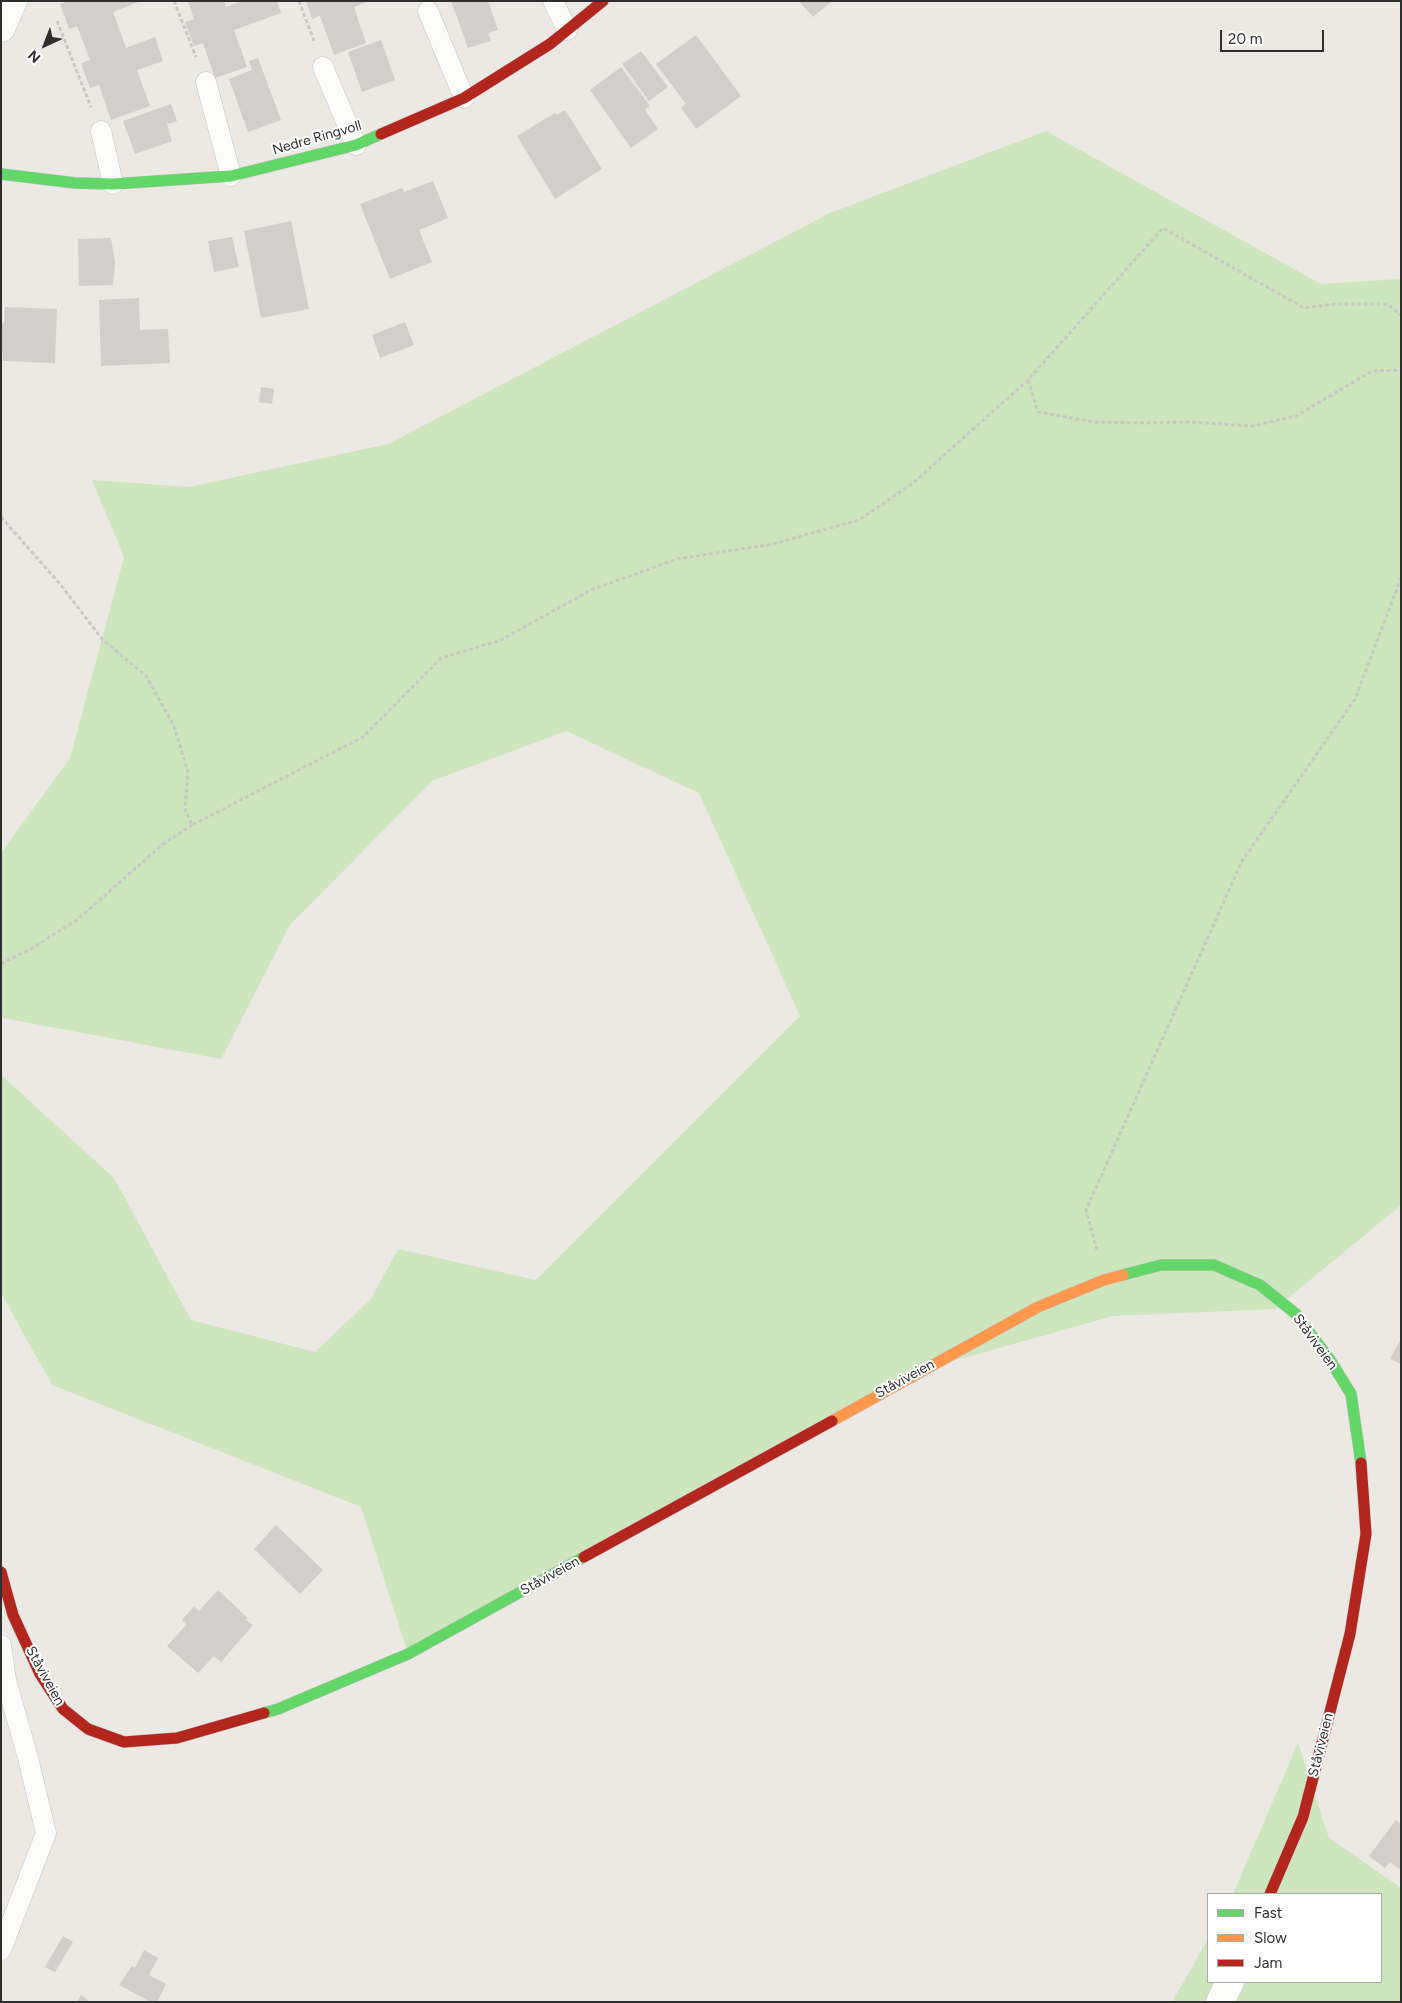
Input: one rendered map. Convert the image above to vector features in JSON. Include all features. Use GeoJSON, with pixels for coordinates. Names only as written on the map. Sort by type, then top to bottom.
{"type":"FeatureCollection","features":[{"type":"Feature","properties":{"kind":"street"},"geometry":{"type":"LineString","coordinates":[[1,28],[13,1]]}},
{"type":"Feature","properties":{"kind":"street","name":"Nedre Ringvoll"},"geometry":{"type":"LineString","coordinates":[[1,174],[75,183],[113,184],[231,176],[356,145],[464,98],[550,44],[603,1]]}},
{"type":"Feature","properties":{"kind":"street","name":"Ståviveien"},"geometry":{"type":"LineString","coordinates":[[3,1584],[14,1615],[40,1674],[63,1709],[88,1729],[124,1742],[176,1738],[278,1709],[408,1654],[1038,1307],[1104,1280],[1161,1265],[1214,1265],[1260,1285],[1296,1314],[1330,1360],[1351,1394],[1363,1478],[1366,1534],[1350,1634],[1302,1817],[1270,1893]]}},
{"type":"Feature","properties":{"kind":"street"},"geometry":{"type":"LineString","coordinates":[[1220,2002],[1230,1983]]}},
{"type":"Feature","properties":{"kind":"lane"},"geometry":{"type":"LineString","coordinates":[[552,1],[567,30]]}},
{"type":"Feature","properties":{"kind":"lane"},"geometry":{"type":"LineString","coordinates":[[428,11],[464,98]]}},
{"type":"Feature","properties":{"kind":"lane"},"geometry":{"type":"LineString","coordinates":[[323,67],[356,145]]}},
{"type":"Feature","properties":{"kind":"lane"},"geometry":{"type":"LineString","coordinates":[[206,82],[231,176]]}},
{"type":"Feature","properties":{"kind":"lane"},"geometry":{"type":"LineString","coordinates":[[101,131],[113,184]]}},
{"type":"Feature","properties":{"kind":"lane"},"geometry":{"type":"LineString","coordinates":[[1,1640],[14,1615]]}},
{"type":"Feature","properties":{"kind":"lane","name":"Ståviveien"},"geometry":{"type":"LineString","coordinates":[[1,1645],[6,1680],[28,1758],[46,1833],[1,1950]]}},
{"type":"Feature","properties":{"kind":"path"},"geometry":{"type":"LineString","coordinates":[[174,1],[206,82]]}},
{"type":"Feature","properties":{"kind":"path"},"geometry":{"type":"LineString","coordinates":[[299,1],[323,67]]}},
{"type":"Feature","properties":{"kind":"path"},"geometry":{"type":"LineString","coordinates":[[57,21],[101,131]]}},
{"type":"Feature","properties":{"kind":"path"},"geometry":{"type":"LineString","coordinates":[[1,964],[32,948],[77,920],[163,844],[192,825],[362,737],[441,658],[501,640],[591,590],[677,559],[773,544],[860,520],[912,484],[1028,380],[1163,228],[1304,308],[1336,304],[1387,304],[1401,315]]}},
{"type":"Feature","properties":{"kind":"path"},"geometry":{"type":"LineString","coordinates":[[1028,380],[1038,412],[1095,422],[1189,422],[1252,426],[1296,416],[1372,371],[1401,370]]}},
{"type":"Feature","properties":{"kind":"path"},"geometry":{"type":"LineString","coordinates":[[1,517],[60,584],[102,639],[146,676],[174,726],[188,772],[185,809],[192,825]]}},
{"type":"Feature","properties":{"kind":"path"},"geometry":{"type":"LineString","coordinates":[[1104,1280],[1086,1210],[1242,861],[1355,699],[1401,578]]}},
{"type":"Feature","properties":{"kind":"green space"},"geometry":{"type":"Polygon","coordinates":[[[1046,131],[1321,284],[1399,279],[1401,277],[1401,1205],[1275,1309],[1113,1316],[924,1369],[408,1654],[361,1507],[52,1385],[1,1293],[1,1075],[114,1178],[191,1320],[315,1352],[371,1299],[398,1249],[536,1280],[800,1016],[699,793],[566,731],[432,781],[290,925],[221,1059],[1,1017],[1,853],[70,758],[124,557],[92,480],[189,487],[388,444],[830,213],[1046,131]]]}},
{"type":"Feature","properties":{"kind":"green space"},"geometry":{"type":"Polygon","coordinates":[[[1298,1743],[1329,1838],[1401,1888],[1401,2002],[1172,2002],[1207,1941],[1207,1983],[1382,1983],[1382,1893],[1233,1893],[1298,1743]]]}},
{"type":"Feature","properties":{"kind":"building"},"geometry":{"type":"Polygon","coordinates":[[[69,1],[141,1],[113,12],[126,48],[155,37],[163,61],[137,70],[150,106],[111,120],[99,85],[90,88],[81,63],[90,60],[77,26],[69,29],[60,4],[69,1]]]}},
{"type":"Feature","properties":{"kind":"building"},"geometry":{"type":"Polygon","coordinates":[[[188,1],[224,1],[226,7],[242,1],[277,1],[281,13],[234,30],[247,67],[215,78],[203,43],[194,46],[185,22],[194,19],[188,1]]]}},
{"type":"Feature","properties":{"kind":"building"},"geometry":{"type":"Polygon","coordinates":[[[306,1],[369,1],[354,7],[366,43],[334,55],[320,16],[312,19],[306,1]]]}},
{"type":"Feature","properties":{"kind":"building"},"geometry":{"type":"Polygon","coordinates":[[[451,1],[488,1],[498,30],[488,33],[491,41],[468,48],[451,1]]]}},
{"type":"Feature","properties":{"kind":"building"},"geometry":{"type":"Polygon","coordinates":[[[799,1],[832,1],[813,17],[799,1]]]}},
{"type":"Feature","properties":{"kind":"building"},"geometry":{"type":"Polygon","coordinates":[[[696,35],[741,96],[696,129],[681,108],[686,104],[656,64],[696,35]]]}},
{"type":"Feature","properties":{"kind":"building"},"geometry":{"type":"Polygon","coordinates":[[[381,40],[395,80],[362,92],[348,52],[381,40]]]}},
{"type":"Feature","properties":{"kind":"building"},"geometry":{"type":"Polygon","coordinates":[[[641,51],[668,87],[649,101],[622,64],[641,51]]]}},
{"type":"Feature","properties":{"kind":"building"},"geometry":{"type":"Polygon","coordinates":[[[258,58],[281,120],[248,132],[229,79],[252,70],[249,61],[258,58]]]}},
{"type":"Feature","properties":{"kind":"building"},"geometry":{"type":"Polygon","coordinates":[[[621,67],[650,106],[645,110],[658,129],[631,148],[590,90],[621,67]]]}},
{"type":"Feature","properties":{"kind":"building"},"geometry":{"type":"Polygon","coordinates":[[[171,104],[177,121],[167,124],[172,141],[135,154],[123,121],[171,104]]]}},
{"type":"Feature","properties":{"kind":"building"},"geometry":{"type":"Polygon","coordinates":[[[565,110],[602,169],[555,199],[517,136],[555,113],[557,115],[565,110]]]}},
{"type":"Feature","properties":{"kind":"building"},"geometry":{"type":"Polygon","coordinates":[[[433,181],[448,218],[419,230],[432,262],[390,279],[360,204],[402,188],[404,192],[433,181]]]}},
{"type":"Feature","properties":{"kind":"building"},"geometry":{"type":"Polygon","coordinates":[[[291,221],[309,309],[261,318],[244,231],[291,221]]]}},
{"type":"Feature","properties":{"kind":"building"},"geometry":{"type":"Polygon","coordinates":[[[232,237],[239,267],[214,272],[208,241],[232,237]]]}},
{"type":"Feature","properties":{"kind":"building"},"geometry":{"type":"Polygon","coordinates":[[[111,238],[115,262],[113,285],[79,286],[78,239],[111,238]]]}},
{"type":"Feature","properties":{"kind":"building"},"geometry":{"type":"Polygon","coordinates":[[[139,298],[140,330],[168,329],[170,363],[101,366],[99,300],[139,298]]]}},
{"type":"Feature","properties":{"kind":"building"},"geometry":{"type":"Polygon","coordinates":[[[5,307],[57,309],[55,363],[3,361],[1,323],[4,323],[5,307]]]}},
{"type":"Feature","properties":{"kind":"building"},"geometry":{"type":"Polygon","coordinates":[[[405,322],[414,345],[380,358],[372,335],[405,322]]]}},
{"type":"Feature","properties":{"kind":"building"},"geometry":{"type":"Polygon","coordinates":[[[261,387],[274,389],[272,404],[259,402],[261,387]]]}},
{"type":"Feature","properties":{"kind":"building"},"geometry":{"type":"Polygon","coordinates":[[[1401,1339],[1401,1364],[1390,1359],[1401,1339]]]}},
{"type":"Feature","properties":{"kind":"building"},"geometry":{"type":"Polygon","coordinates":[[[276,1525],[323,1570],[300,1594],[254,1549],[276,1525]]]}},
{"type":"Feature","properties":{"kind":"building"},"geometry":{"type":"Polygon","coordinates":[[[218,1590],[253,1625],[221,1662],[214,1656],[198,1673],[167,1646],[187,1624],[182,1620],[194,1606],[199,1611],[218,1590]]]}},
{"type":"Feature","properties":{"kind":"building"},"geometry":{"type":"Polygon","coordinates":[[[1396,1820],[1401,1824],[1401,1870],[1390,1862],[1385,1868],[1369,1856],[1396,1820]]]}},
{"type":"Feature","properties":{"kind":"building"},"geometry":{"type":"Polygon","coordinates":[[[63,1936],[73,1942],[55,1972],[45,1967],[63,1936]]]}},
{"type":"Feature","properties":{"kind":"building"},"geometry":{"type":"Polygon","coordinates":[[[144,1950],[158,1958],[149,1975],[166,1984],[157,2002],[151,2002],[119,1985],[132,1966],[135,1968],[144,1950]]]}},
{"type":"Feature","properties":{"kind":"building"},"geometry":{"type":"Polygon","coordinates":[[[81,1995],[90,2002],[77,2002],[81,1995]]]}},
{"type":"Feature","properties":{"kind":"traffic: fast"},"geometry":{"type":"LineString","coordinates":[[1,174],[75,183],[113,184],[231,176],[356,145],[381,134]]}},
{"type":"Feature","properties":{"kind":"traffic: fast"},"geometry":{"type":"LineString","coordinates":[[1123,1275],[1161,1265],[1214,1265],[1260,1285],[1296,1314],[1330,1360],[1351,1394],[1361,1463]]}},
{"type":"Feature","properties":{"kind":"traffic: fast"},"geometry":{"type":"LineString","coordinates":[[264,1713],[278,1709],[408,1654],[584,1557]]}},
{"type":"Feature","properties":{"kind":"traffic: slow"},"geometry":{"type":"LineString","coordinates":[[832,1421],[1038,1307],[1104,1280],[1123,1275]]}},
{"type":"Feature","properties":{"kind":"traffic: jam"},"geometry":{"type":"LineString","coordinates":[[381,134],[464,98],[550,44],[603,1]]}},
{"type":"Feature","properties":{"kind":"traffic: jam"},"geometry":{"type":"LineString","coordinates":[[584,1557],[832,1421]]}},
{"type":"Feature","properties":{"kind":"traffic: jam"},"geometry":{"type":"LineString","coordinates":[[1270,1893],[1303,1817],[1350,1634],[1366,1534],[1361,1463]]}},
{"type":"Feature","properties":{"kind":"traffic: jam"},"geometry":{"type":"LineString","coordinates":[[1,1572],[13,1615],[40,1674],[63,1709],[88,1729],[124,1742],[177,1738],[264,1713]]}}]}
